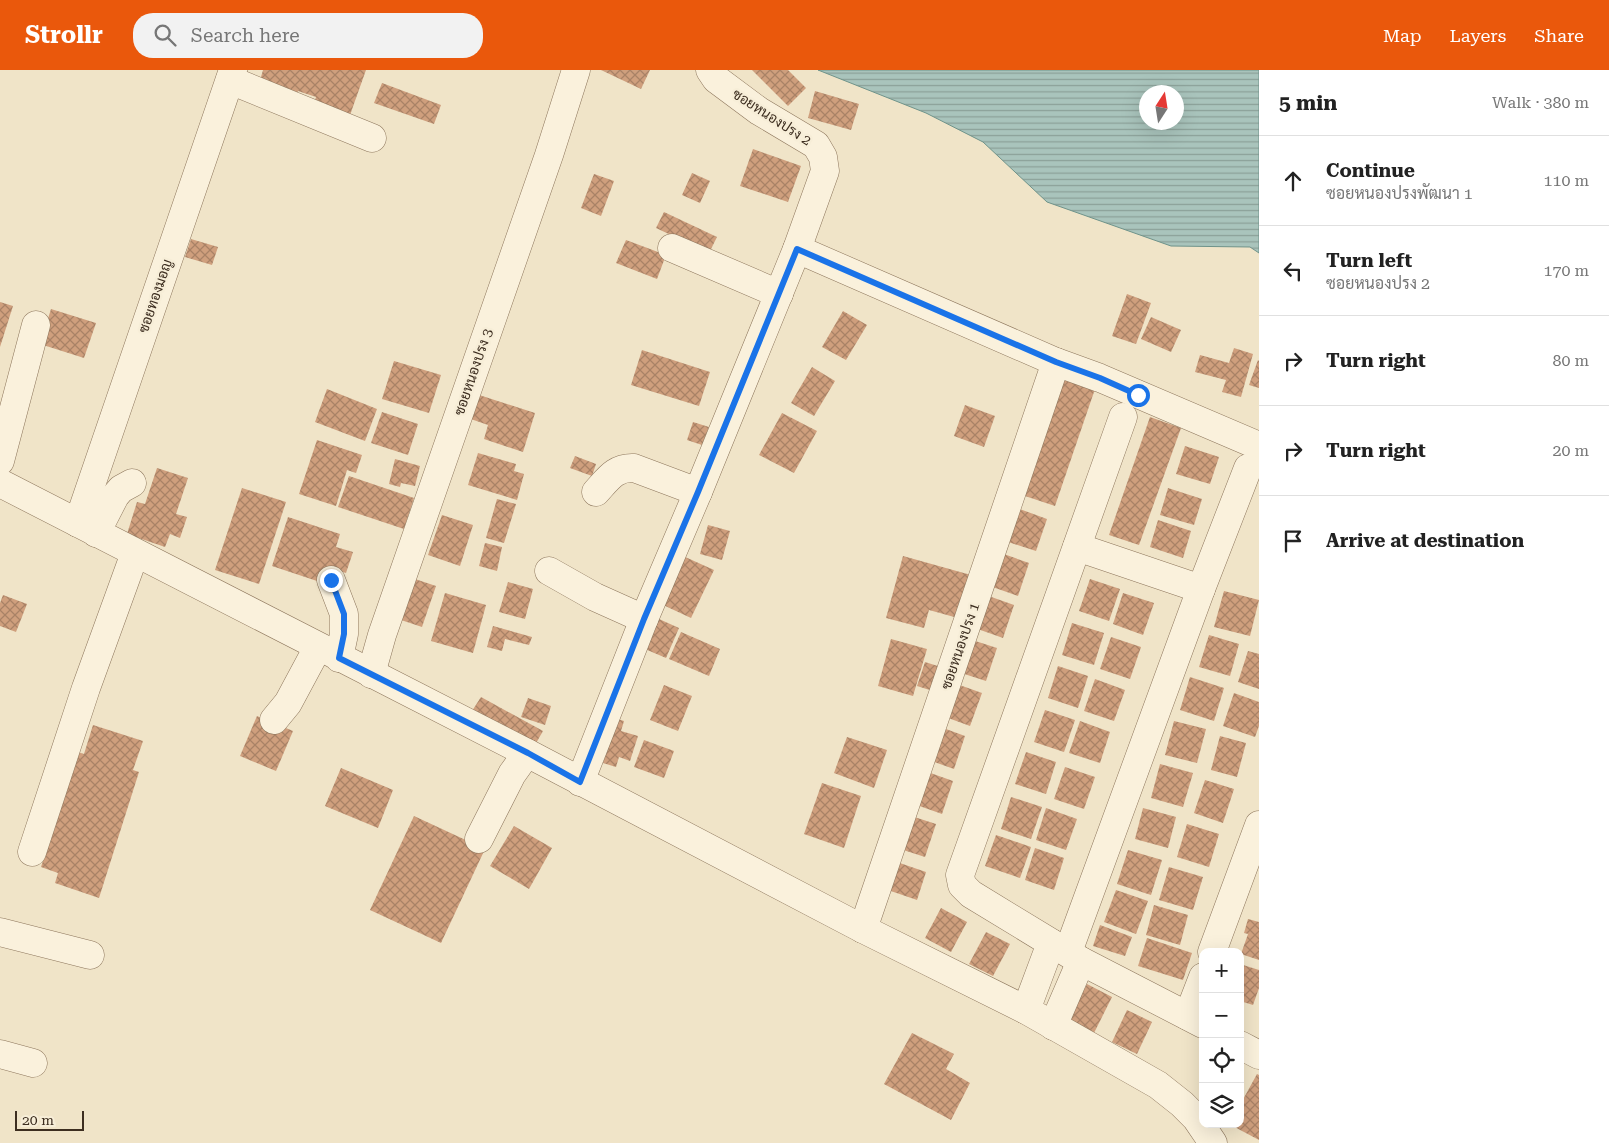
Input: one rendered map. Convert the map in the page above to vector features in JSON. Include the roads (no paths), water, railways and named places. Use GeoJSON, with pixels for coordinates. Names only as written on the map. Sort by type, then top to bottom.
{"type":"FeatureCollection","features":[{"type":"Feature","properties":{"kind":"street","name":"ซอยหนองปรง 3"},"geometry":{"type":"LineString","coordinates":[[371,674],[382,635],[549,155],[576,70]]}},
{"type":"Feature","properties":{"kind":"street","name":"ซอยหนองปรง 2"},"geometry":{"type":"LineString","coordinates":[[580,782],[644,619],[779,294],[825,171],[823,157],[816,145],[759,111],[716,79],[710,70]]}},
{"type":"Feature","properties":{"kind":"street"},"geometry":{"type":"LineString","coordinates":[[231,75],[372,138]]}},
{"type":"Feature","properties":{"kind":"street","name":"ซอยทองมอญ"},"geometry":{"type":"LineString","coordinates":[[87,528],[231,75]]}},
{"type":"Feature","properties":{"kind":"street"},"geometry":{"type":"LineString","coordinates":[[672,248],[779,294]]}},
{"type":"Feature","properties":{"kind":"street"},"geometry":{"type":"LineString","coordinates":[[797,249],[1056,362],[1100,378],[1254,457],[1201,589],[1067,952],[1053,1026]]}},
{"type":"Feature","properties":{"kind":"street"},"geometry":{"type":"LineString","coordinates":[[0,461],[36,325]]}},
{"type":"Feature","properties":{"kind":"street","name":"ซอยหนองปรง 1"},"geometry":{"type":"LineString","coordinates":[[863,929],[1056,362]]}},
{"type":"Feature","properties":{"kind":"street"},"geometry":{"type":"LineString","coordinates":[[1123,417],[960,875],[962,885],[971,894],[1067,952],[1196,1020],[1200,993]]}},
{"type":"Feature","properties":{"kind":"street"},"geometry":{"type":"LineString","coordinates":[[596,492],[614,472],[624,468],[634,468],[698,492]]}},
{"type":"Feature","properties":{"kind":"street"},"geometry":{"type":"LineString","coordinates":[[0,483],[371,674],[520,763],[580,782],[863,929],[1026,1010],[1158,1085],[1196,1118],[1213,1143]]}},
{"type":"Feature","properties":{"kind":"street"},"geometry":{"type":"LineString","coordinates":[[87,528],[121,489],[132,483]]}},
{"type":"Feature","properties":{"kind":"street"},"geometry":{"type":"LineString","coordinates":[[1077,546],[1201,589]]}},
{"type":"Feature","properties":{"kind":"street"},"geometry":{"type":"LineString","coordinates":[[32,852],[86,688],[135,553]]}},
{"type":"Feature","properties":{"kind":"street"},"geometry":{"type":"LineString","coordinates":[[549,571],[595,597],[644,619]]}},
{"type":"Feature","properties":{"kind":"street"},"geometry":{"type":"LineString","coordinates":[[274,720],[344,634],[344,614],[331,580]]}},
{"type":"Feature","properties":{"kind":"street"},"geometry":{"type":"LineString","coordinates":[[479,839],[520,763]]}},
{"type":"Feature","properties":{"kind":"street"},"geometry":{"type":"LineString","coordinates":[[1213,948],[1259,826]]}},
{"type":"Feature","properties":{"kind":"street"},"geometry":{"type":"LineString","coordinates":[[0,932],[90,955]]}},
{"type":"Feature","properties":{"kind":"street"},"geometry":{"type":"LineString","coordinates":[[1026,1010],[1067,952]]}},
{"type":"Feature","properties":{"kind":"street"},"geometry":{"type":"LineString","coordinates":[[1244,1047],[1259,1055]]}},
{"type":"Feature","properties":{"kind":"street"},"geometry":{"type":"LineString","coordinates":[[0,1054],[33,1063]]}},
{"type":"Feature","properties":{"kind":"water"},"geometry":{"type":"Polygon","coordinates":[[[818,70],[1259,70],[1259,253],[1250,247],[1171,246],[1047,202],[983,142],[926,113],[818,70]]]}}]}
